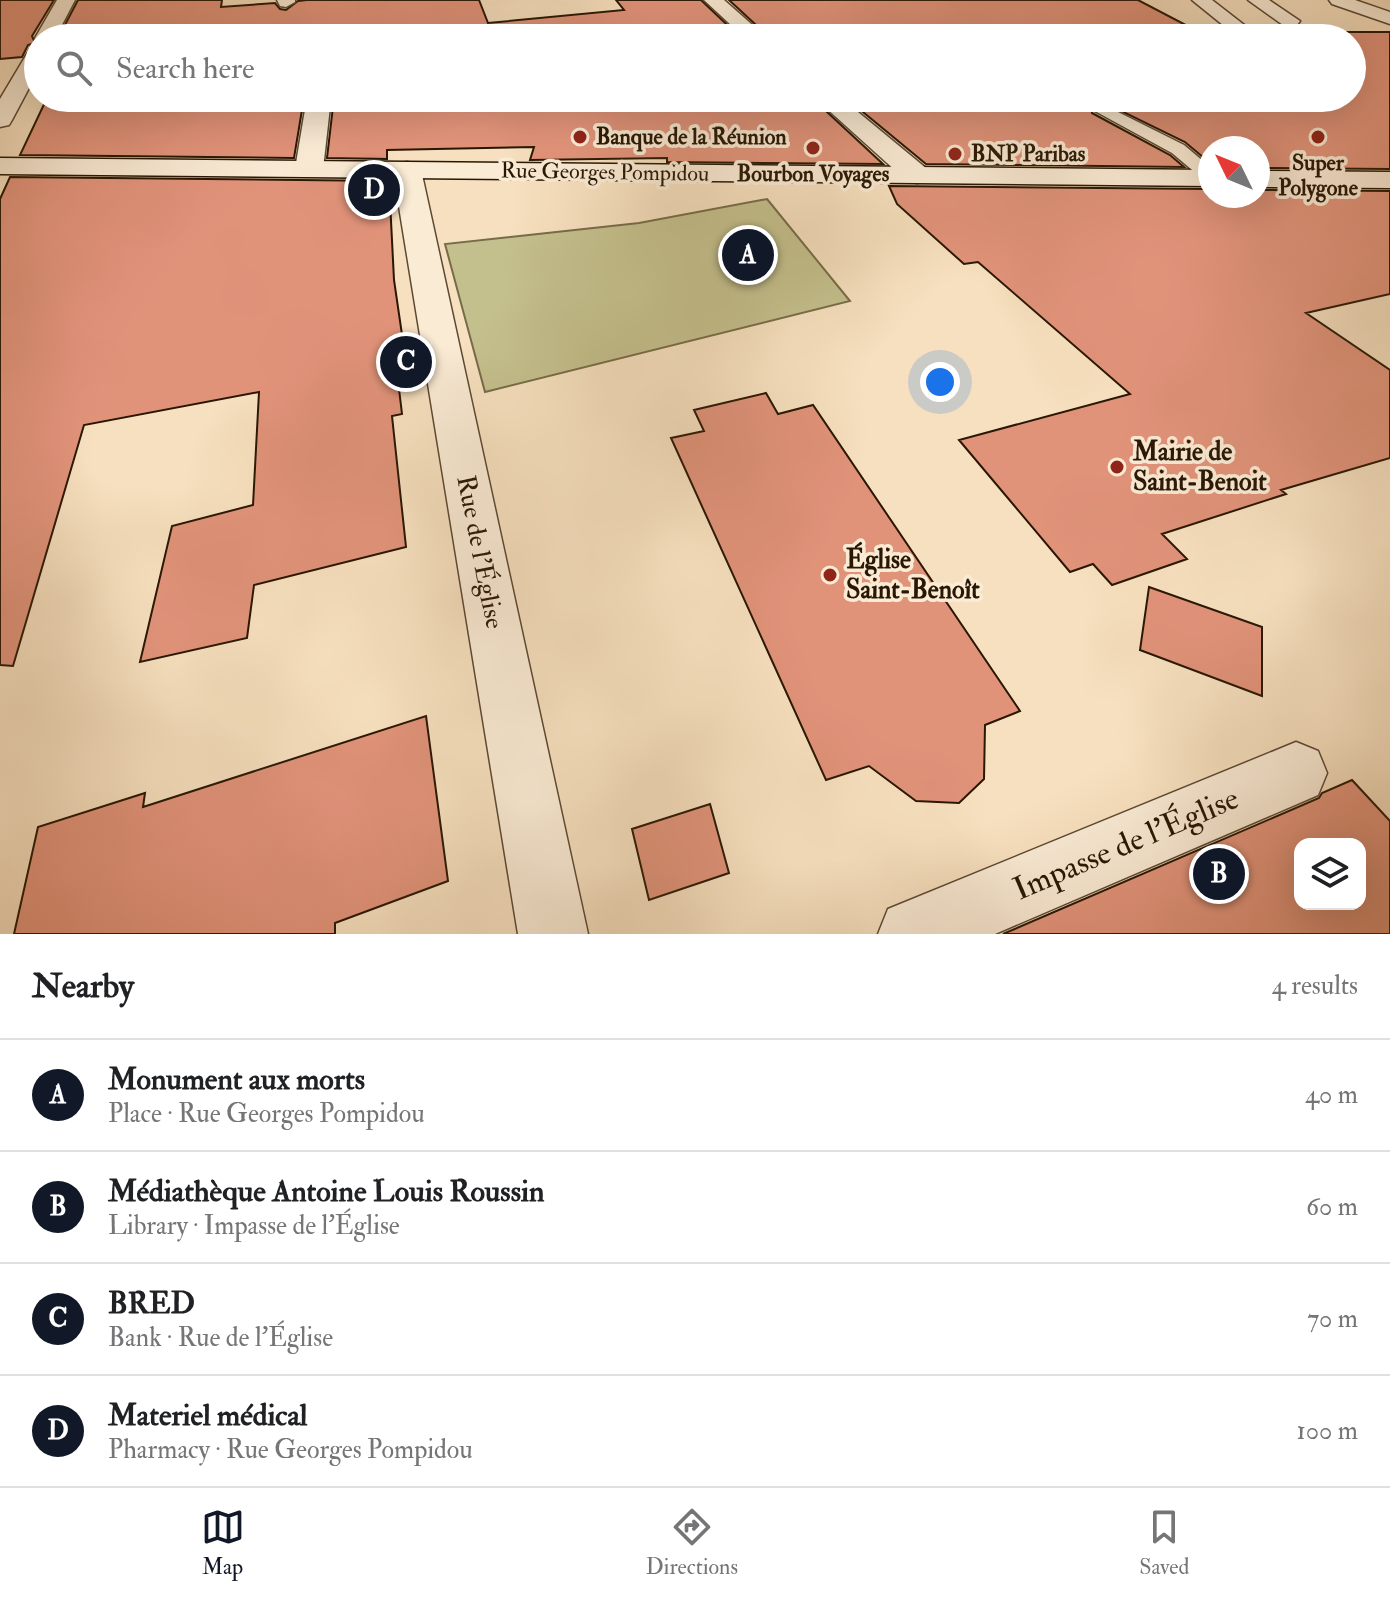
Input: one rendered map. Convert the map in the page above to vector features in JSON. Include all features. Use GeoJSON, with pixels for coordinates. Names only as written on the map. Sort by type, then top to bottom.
{"type":"FeatureCollection","features":[{"type":"Feature","properties":{"kind":"street"},"geometry":{"type":"LineString","coordinates":[[53,24],[66,0]]}},
{"type":"Feature","properties":{"kind":"street"},"geometry":{"type":"LineString","coordinates":[[713,0],[741,24]]}},
{"type":"Feature","properties":{"kind":"street"},"geometry":{"type":"LineString","coordinates":[[1201,0],[1233,24]]}},
{"type":"Feature","properties":{"kind":"street"},"geometry":{"type":"LineString","coordinates":[[1257,0],[1290,21]]}},
{"type":"Feature","properties":{"kind":"street"},"geometry":{"type":"LineString","coordinates":[[1338,0],[1390,18]]}},
{"type":"Feature","properties":{"kind":"street"},"geometry":{"type":"LineString","coordinates":[[0,120],[24,76]]}},
{"type":"Feature","properties":{"kind":"street"},"geometry":{"type":"LineString","coordinates":[[309,169],[317,112]]}},
{"type":"Feature","properties":{"kind":"street"},"geometry":{"type":"LineString","coordinates":[[843,112],[917,175]]}},
{"type":"Feature","properties":{"kind":"street","name":"Rue Georges Pompidou"},"geometry":{"type":"LineString","coordinates":[[0,166],[1198,177]]}},
{"type":"Feature","properties":{"kind":"street","name":"Rue de l'Église"},"geometry":{"type":"LineString","coordinates":[[407,170],[553,934]]}},
{"type":"Feature","properties":{"kind":"street"},"geometry":{"type":"LineString","coordinates":[[1270,179],[1390,180]]}},
{"type":"Feature","properties":{"kind":"street","name":"Impasse de l'Église"},"geometry":{"type":"LineString","coordinates":[[913,934],[1296,773]]}},
{"type":"Feature","properties":{"kind":"lane"},"geometry":{"type":"LineString","coordinates":[[1108,112],[1178,149],[1198,166]]}},
{"type":"Feature","properties":{"kind":"shaded area"},"geometry":{"type":"Polygon","coordinates":[[[767,199],[850,301],[485,392],[445,244],[639,223],[767,199]]]}},
{"type":"Feature","properties":{"kind":"building"},"geometry":{"type":"Polygon","coordinates":[[[0,0],[54,0],[39,24],[24,24],[22,57],[0,59],[0,0]]]}},
{"type":"Feature","properties":{"kind":"building"},"geometry":{"type":"Polygon","coordinates":[[[78,0],[222,0],[221,7],[275,3],[286,10],[298,1],[307,0],[479,0],[488,23],[624,10],[616,0],[701,0],[726,24],[65,24],[78,0]]]}},
{"type":"Feature","properties":{"kind":"building"},"geometry":{"type":"Polygon","coordinates":[[[729,0],[1138,0],[1184,24],[755,24],[729,0]]]}},
{"type":"Feature","properties":{"kind":"building"},"geometry":{"type":"Polygon","coordinates":[[[1366,32],[1390,32],[1390,169],[1270,168],[1270,136],[1198,136],[1198,153],[1185,142],[1124,112],[1366,112],[1366,32]]]}},
{"type":"Feature","properties":{"kind":"building"},"geometry":{"type":"Polygon","coordinates":[[[40,112],[302,112],[294,158],[20,155],[40,112]]]}},
{"type":"Feature","properties":{"kind":"building"},"geometry":{"type":"Polygon","coordinates":[[[332,112],[827,112],[883,164],[667,162],[667,158],[530,160],[534,147],[387,150],[387,159],[327,158],[332,112]]]}},
{"type":"Feature","properties":{"kind":"building"},"geometry":{"type":"Polygon","coordinates":[[[863,112],[1092,112],[1170,155],[1184,167],[926,164],[863,112]]]}},
{"type":"Feature","properties":{"kind":"building"},"geometry":{"type":"Polygon","coordinates":[[[10,177],[389,181],[394,280],[406,362],[396,364],[402,414],[392,416],[406,547],[254,585],[247,638],[140,662],[172,526],[253,505],[259,392],[84,425],[13,666],[0,665],[0,199],[10,177]]]}},
{"type":"Feature","properties":{"kind":"building"},"geometry":{"type":"Polygon","coordinates":[[[889,186],[1198,189],[1198,208],[1270,208],[1270,190],[1390,191],[1390,294],[1306,313],[1390,370],[1390,458],[1281,490],[1286,494],[1162,534],[1187,559],[1112,585],[1093,564],[1070,572],[959,440],[1130,394],[978,262],[964,264],[897,204],[889,186]]]}},
{"type":"Feature","properties":{"kind":"building","name":"Église Saint-Benoît"},"geometry":{"type":"Polygon","coordinates":[[[766,393],[778,414],[813,405],[1020,711],[985,725],[984,779],[959,803],[916,801],[869,766],[826,780],[671,438],[704,431],[694,410],[766,393]]]}},
{"type":"Feature","properties":{"kind":"building"},"geometry":{"type":"Polygon","coordinates":[[[1149,587],[1262,627],[1262,696],[1140,650],[1149,587]]]}},
{"type":"Feature","properties":{"kind":"building"},"geometry":{"type":"Polygon","coordinates":[[[426,716],[448,881],[335,923],[335,934],[14,934],[38,827],[145,793],[143,807],[426,716]]]}},
{"type":"Feature","properties":{"kind":"building"},"geometry":{"type":"Polygon","coordinates":[[[1352,780],[1390,821],[1390,934],[1003,934],[1319,798],[1322,793],[1352,780]]]}},
{"type":"Feature","properties":{"kind":"building"},"geometry":{"type":"Polygon","coordinates":[[[710,804],[729,873],[649,900],[632,829],[710,804]]]}},
{"type":"Feature","properties":{"kind":"place","name":"Banque de la Réunion"},"geometry":{"type":"Point","coordinates":[580,137]}},
{"type":"Feature","properties":{"kind":"place","name":"Super Polygone"},"geometry":{"type":"Point","coordinates":[1318,137]}},
{"type":"Feature","properties":{"kind":"place","name":"Bourbon Voyages"},"geometry":{"type":"Point","coordinates":[813,148]}},
{"type":"Feature","properties":{"kind":"place","name":"BNP Paribas"},"geometry":{"type":"Point","coordinates":[955,154]}},
{"type":"Feature","properties":{"kind":"place","name":"Materiel médical"},"geometry":{"type":"Point","coordinates":[374,190]}},
{"type":"Feature","properties":{"kind":"place","name":"Monument aux morts"},"geometry":{"type":"Point","coordinates":[748,255]}},
{"type":"Feature","properties":{"kind":"place","name":"BRED"},"geometry":{"type":"Point","coordinates":[406,362]}},
{"type":"Feature","properties":{"kind":"place","name":"Mairie de Saint-Benoit"},"geometry":{"type":"Point","coordinates":[1117,467]}},
{"type":"Feature","properties":{"kind":"place","name":"Église Saint-Benoît"},"geometry":{"type":"Point","coordinates":[830,575]}},
{"type":"Feature","properties":{"kind":"place","name":"Médiathèque Antoine Louis Roussin"},"geometry":{"type":"Point","coordinates":[1219,874]}}]}
